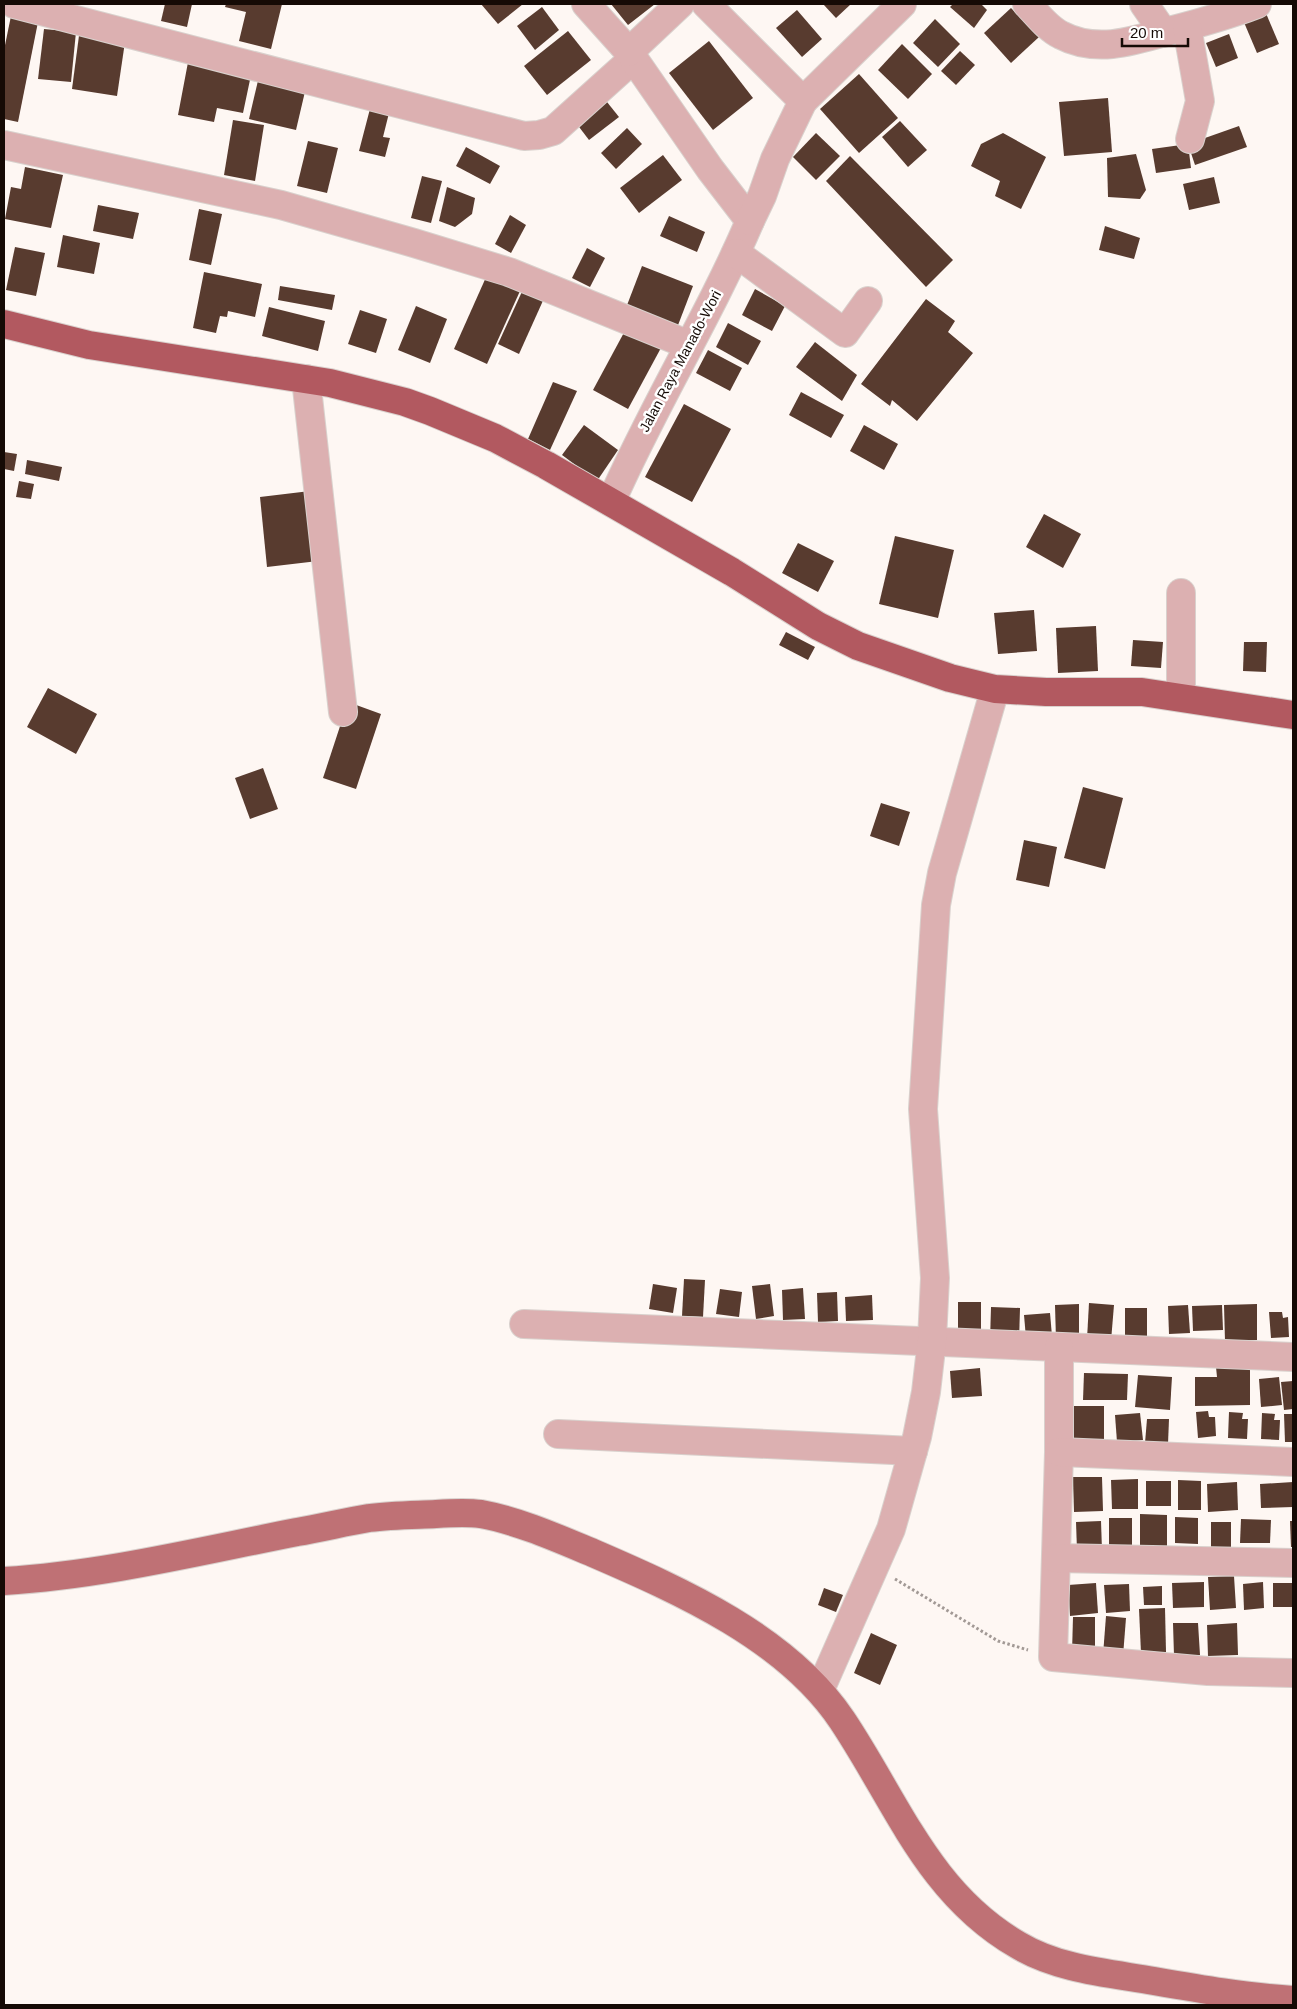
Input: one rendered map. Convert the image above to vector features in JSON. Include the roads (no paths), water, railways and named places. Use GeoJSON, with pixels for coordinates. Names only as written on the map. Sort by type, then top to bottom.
{"type":"FeatureCollection","features":[{"type":"Feature","properties":{"kind":"highway"},"geometry":{"type":"LineString","coordinates":[[4,324],[89,345],[306,379],[405,402],[468,426],[546,465],[732,572],[818,626],[858,646],[950,678],[995,689],[1046,692],[1142,692],[1293,715]]}},
{"type":"Feature","properties":{"kind":"main road"},"geometry":{"type":"LineString","coordinates":[[4,1581],[48,1578],[111,1568],[371,1518],[456,1512],[481,1514],[537,1530],[671,1587],[762,1642],[820,1690],[844,1723],[928,1862],[945,1886],[987,1925],[1018,1945],[1046,1960],[1110,1974],[1255,2002],[1293,2000]]}},
{"type":"Feature","properties":{"kind":"street"},"geometry":{"type":"LineString","coordinates":[[14,4],[524,136],[539,135],[553,131],[631,56],[680,4]]}},
{"type":"Feature","properties":{"kind":"street"},"geometry":{"type":"LineString","coordinates":[[586,4],[631,56],[710,169],[750,221]]}},
{"type":"Feature","properties":{"kind":"street"},"geometry":{"type":"LineString","coordinates":[[706,4],[804,101]]}},
{"type":"Feature","properties":{"kind":"street","name":"Jalan Raya Manado-Wori"},"geometry":{"type":"LineString","coordinates":[[611,502],[635,448],[736,252],[762,196],[775,159],[804,101],[902,4]]}},
{"type":"Feature","properties":{"kind":"street"},"geometry":{"type":"LineString","coordinates":[[1028,4],[1059,35],[1086,44],[1102,46],[1136,41],[1213,21],[1257,4]]}},
{"type":"Feature","properties":{"kind":"street"},"geometry":{"type":"LineString","coordinates":[[1144,4],[1176,30],[1200,101],[1190,139]]}},
{"type":"Feature","properties":{"kind":"street"},"geometry":{"type":"LineString","coordinates":[[4,145],[281,205],[414,243],[509,272],[689,345]]}},
{"type":"Feature","properties":{"kind":"street"},"geometry":{"type":"LineString","coordinates":[[736,252],[845,333],[868,301]]}},
{"type":"Feature","properties":{"kind":"street"},"geometry":{"type":"LineString","coordinates":[[306,379],[343,712]]}},
{"type":"Feature","properties":{"kind":"street"},"geometry":{"type":"LineString","coordinates":[[1181,594],[1181,697]]}},
{"type":"Feature","properties":{"kind":"street"},"geometry":{"type":"LineString","coordinates":[[820,1690],[890,1529],[913,1452],[926,1392],[932,1340],[935,1278],[924,1109],[936,905],[944,865],[995,689]]}},
{"type":"Feature","properties":{"kind":"street"},"geometry":{"type":"LineString","coordinates":[[524,1324],[932,1340],[1059,1348],[1293,1357]]}},
{"type":"Feature","properties":{"kind":"street"},"geometry":{"type":"LineString","coordinates":[[1059,1348],[1059,1452],[1053,1658],[1208,1670],[1293,1673]]}},
{"type":"Feature","properties":{"kind":"street"},"geometry":{"type":"LineString","coordinates":[[558,1434],[913,1452]]}},
{"type":"Feature","properties":{"kind":"street"},"geometry":{"type":"LineString","coordinates":[[1059,1452],[1293,1462]]}},
{"type":"Feature","properties":{"kind":"street"},"geometry":{"type":"LineString","coordinates":[[1056,1558],[1293,1563]]}}]}
